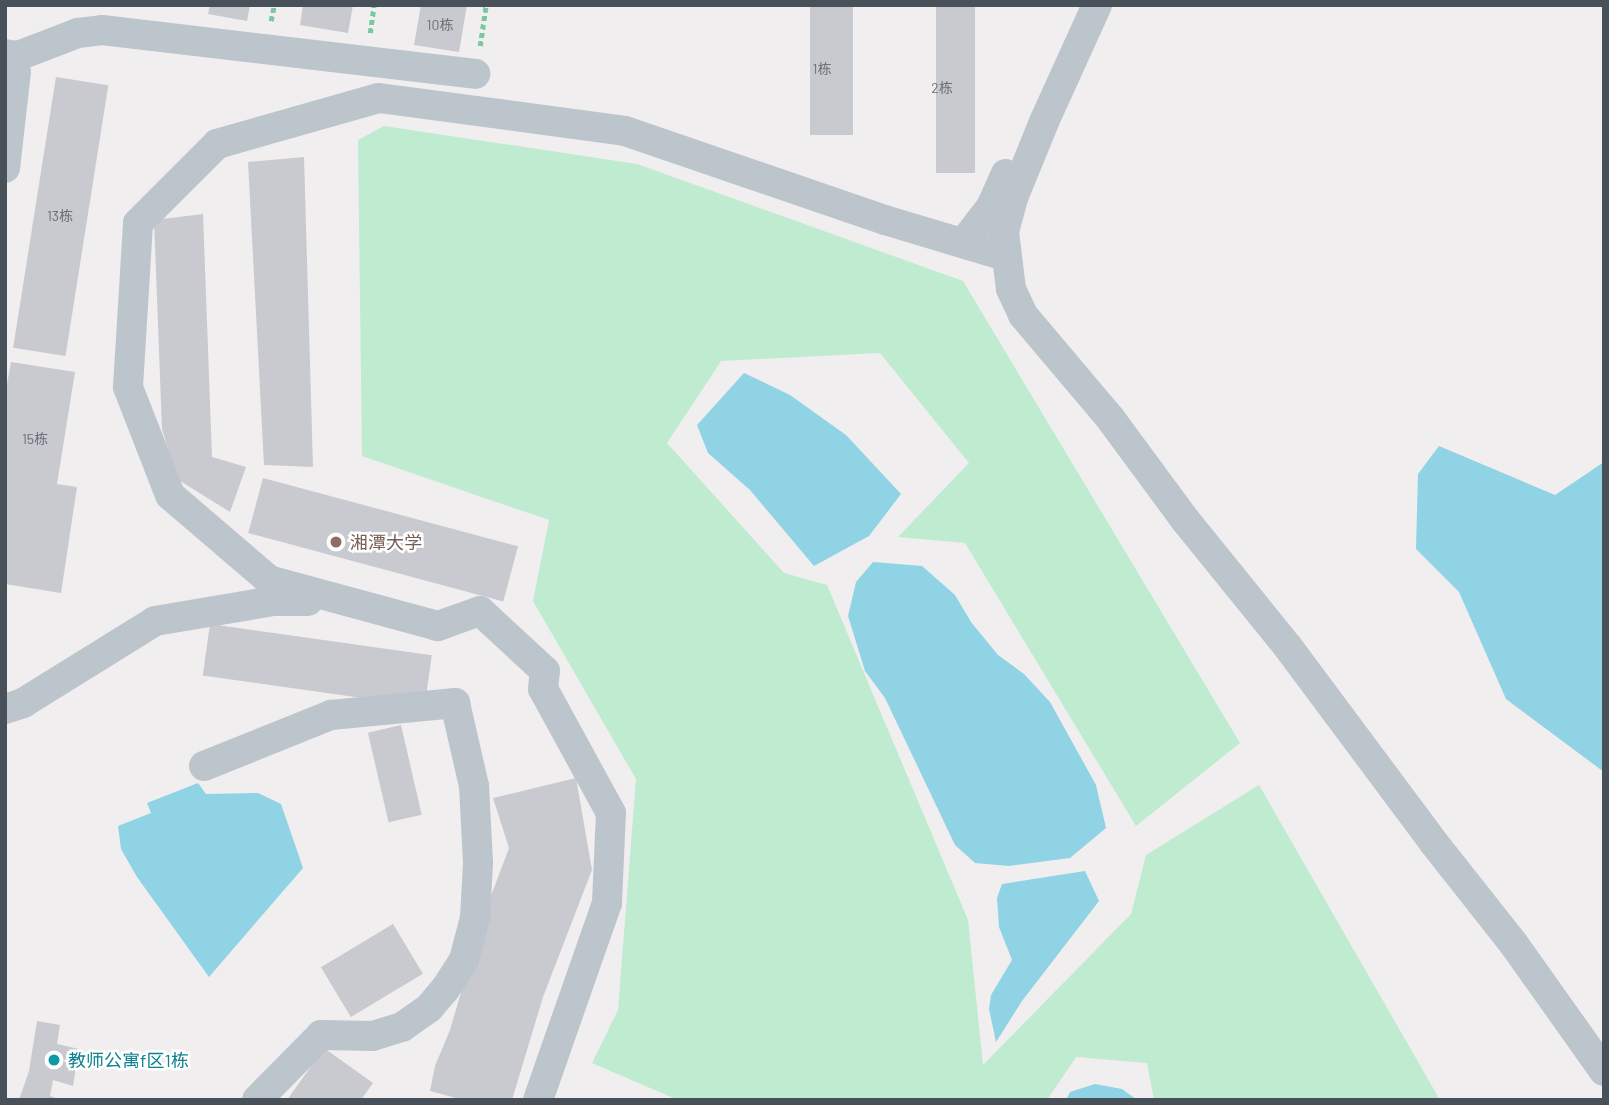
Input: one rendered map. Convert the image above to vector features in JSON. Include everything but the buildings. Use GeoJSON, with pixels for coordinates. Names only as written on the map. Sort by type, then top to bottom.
{"type":"FeatureCollection","features":[{"type":"Feature","properties":{"kind":"street"},"geometry":{"type":"LineString","coordinates":[[964,242],[991,207],[1075,5]]}},
{"type":"Feature","properties":{"kind":"street"},"geometry":{"type":"LineString","coordinates":[[1097,5],[1013,198],[1004,232],[1011,289],[1023,315],[1110,418],[1186,521],[1288,647],[1434,843],[1513,943],[1604,1071]]}},
{"type":"Feature","properties":{"kind":"street"},"geometry":{"type":"LineString","coordinates":[[5,168],[11,63],[18,56],[35,52],[78,33],[102,30],[475,74]]}},
{"type":"Feature","properties":{"kind":"street"},"geometry":{"type":"LineString","coordinates":[[538,1100],[607,903],[611,813],[543,689],[545,671],[480,611],[438,626],[269,580],[170,495],[128,387],[138,223],[217,144],[379,99],[625,131],[885,220],[1005,256]]}},
{"type":"Feature","properties":{"kind":"street"},"geometry":{"type":"LineString","coordinates":[[5,709],[23,702],[155,621],[273,601],[356,602]]}},
{"type":"Feature","properties":{"kind":"street"},"geometry":{"type":"LineString","coordinates":[[204,766],[331,716],[455,704],[474,786],[478,863],[475,918],[464,960],[445,989],[429,1008],[402,1027],[373,1036],[321,1035],[257,1100]]}},
{"type":"Feature","properties":{"kind":"path"},"geometry":{"type":"LineString","coordinates":[[475,74],[486,5]]}},
{"type":"Feature","properties":{"kind":"green space"},"geometry":{"type":"Polygon","coordinates":[[[384,126],[637,164],[963,281],[1240,743],[1136,826],[965,543],[898,537],[969,463],[880,353],[721,361],[667,443],[784,573],[827,585],[968,920],[983,1065],[1131,914],[1146,855],[1259,785],[1440,1100],[1154,1100],[1147,1063],[1076,1057],[1047,1100],[678,1100],[592,1063],[618,1010],[636,779],[533,601],[549,520],[362,456],[358,140],[384,126]]]}},
{"type":"Feature","properties":{"kind":"water"},"geometry":{"type":"Polygon","coordinates":[[[744,373],[790,395],[846,435],[901,494],[869,536],[814,566],[750,490],[708,453],[697,425],[744,373]]]}},
{"type":"Feature","properties":{"kind":"water"},"geometry":{"type":"Polygon","coordinates":[[[1439,446],[1555,495],[1604,462],[1604,772],[1506,699],[1459,592],[1416,549],[1418,474],[1439,446]]]}},
{"type":"Feature","properties":{"kind":"water"},"geometry":{"type":"Polygon","coordinates":[[[873,562],[922,566],[955,595],[971,622],[998,655],[1024,674],[1050,702],[1096,785],[1106,828],[1070,858],[1009,866],[975,863],[955,845],[885,698],[865,671],[848,616],[856,582],[873,562]]]}},
{"type":"Feature","properties":{"kind":"water"},"geometry":{"type":"Polygon","coordinates":[[[198,783],[206,794],[258,793],[281,804],[303,868],[209,977],[137,877],[121,849],[118,826],[151,813],[147,803],[198,783]]]}},
{"type":"Feature","properties":{"kind":"water"},"geometry":{"type":"Polygon","coordinates":[[[1085,871],[1099,901],[1022,1001],[996,1042],[989,1009],[991,995],[1012,960],[999,927],[997,898],[1002,884],[1085,871]]]}},
{"type":"Feature","properties":{"kind":"water"},"geometry":{"type":"Polygon","coordinates":[[[1095,1084],[1122,1089],[1137,1100],[1066,1100],[1070,1092],[1095,1084]]]}},
{"type":"Feature","properties":{"kind":"place","name":"湘潭大学"},"geometry":{"type":"Point","coordinates":[336,542]}},
{"type":"Feature","properties":{"kind":"place","name":"教师公寓f区1栋"},"geometry":{"type":"Point","coordinates":[54,1060]}}]}
